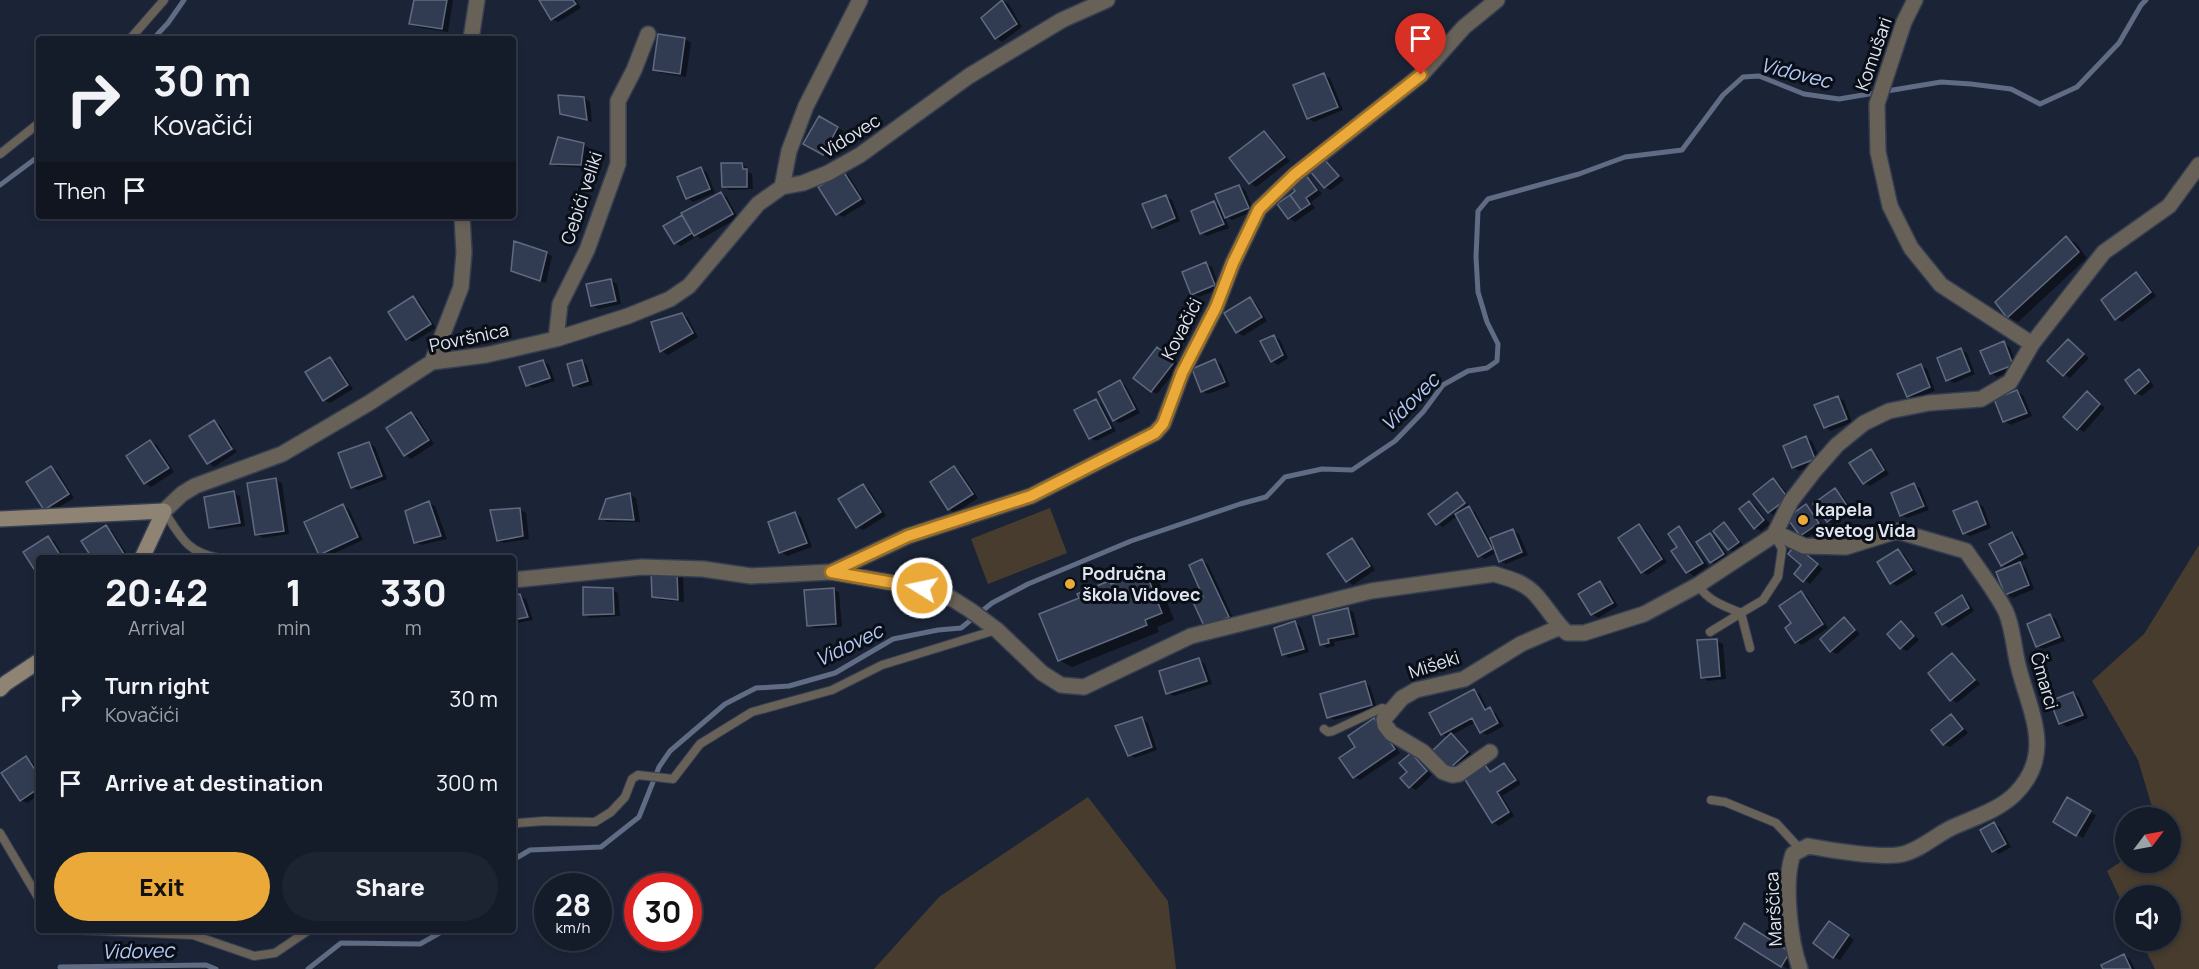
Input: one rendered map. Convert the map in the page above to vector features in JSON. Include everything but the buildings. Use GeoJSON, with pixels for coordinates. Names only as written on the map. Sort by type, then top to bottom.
{"type":"FeatureCollection","features":[{"type":"Feature","properties":{"kind":"street"},"geometry":{"type":"LineString","coordinates":[[471,36],[477,0]]}},
{"type":"Feature","properties":{"kind":"street","name":"Vidovec"},"geometry":{"type":"LineString","coordinates":[[860,0],[806,106],[789,151],[782,187],[811,180],[860,155],[969,76],[1062,20],[1107,0]]}},
{"type":"Feature","properties":{"kind":"street","name":"Kovačići"},"geometry":{"type":"LineString","coordinates":[[831,572],[908,536],[1031,496],[1155,433],[1163,424],[1182,373],[1216,307],[1233,263],[1259,209],[1294,175],[1421,75],[1464,27],[1497,0]]}},
{"type":"Feature","properties":{"kind":"street","name":"Komušari"},"geometry":{"type":"LineString","coordinates":[[1915,0],[1904,22],[1877,101],[1878,152],[1890,206],[1911,248],[1941,285],[2032,344]]}},
{"type":"Feature","properties":{"kind":"street","name":"Cebići veliki"},"geometry":{"type":"LineString","coordinates":[[556,339],[560,304],[586,250],[618,164],[618,101],[634,70],[648,34]]}},
{"type":"Feature","properties":{"kind":"street"},"geometry":{"type":"LineString","coordinates":[[516,580],[642,567],[703,569],[750,576],[831,572],[944,593],[984,619],[1042,673],[1062,685],[1084,687],[1191,636],[1371,591],[1494,574],[1512,579],[1532,590],[1567,633],[1584,633],[1644,614],[1698,585],[1776,534],[1791,501],[1815,470],[1837,445],[1864,423],[1889,411],[1929,403],[1981,399],[2010,382],[2032,344],[2104,252],[2169,206],[2199,165]]}},
{"type":"Feature","properties":{"kind":"street","name":"Površnica"},"geometry":{"type":"LineString","coordinates":[[143,555],[164,511],[182,494],[195,486],[282,454],[369,403],[432,362],[486,355],[556,339],[628,316],[670,299],[689,286],[758,204],[782,187]]}},
{"type":"Feature","properties":{"kind":"street"},"geometry":{"type":"LineString","coordinates":[[432,362],[461,287],[464,253],[462,219]]}},
{"type":"Feature","properties":{"kind":"street"},"geometry":{"type":"LineString","coordinates":[[0,519],[164,511]]}},
{"type":"Feature","properties":{"kind":"street","name":"Čmarci"},"geometry":{"type":"LineString","coordinates":[[1776,534],[1804,546],[1846,547],[1896,531],[1966,551],[2006,610],[2019,668],[2038,732],[2037,754],[2029,774],[2016,793],[1999,806],[1904,854],[1892,856],[1838,852],[1808,846],[1800,849]]}},
{"type":"Feature","properties":{"kind":"street","name":"Mišeki"},"geometry":{"type":"LineString","coordinates":[[1390,710],[1402,698],[1416,690],[1464,679],[1521,644],[1560,627]]}},
{"type":"Feature","properties":{"kind":"street"},"geometry":{"type":"LineString","coordinates":[[0,689],[36,663]]}},
{"type":"Feature","properties":{"kind":"street"},"geometry":{"type":"LineString","coordinates":[[1390,710],[1384,719],[1391,734],[1423,752],[1443,772],[1452,775],[1459,774],[1490,752]]}},
{"type":"Feature","properties":{"kind":"street","name":"Marščica"},"geometry":{"type":"LineString","coordinates":[[1800,849],[1793,854],[1788,876],[1791,929],[1800,969]]}},
{"type":"Feature","properties":{"kind":"lane"},"geometry":{"type":"LineString","coordinates":[[133,36],[164,0]]}},
{"type":"Feature","properties":{"kind":"lane"},"geometry":{"type":"LineString","coordinates":[[0,154],[36,125]]}},
{"type":"Feature","properties":{"kind":"lane"},"geometry":{"type":"LineString","coordinates":[[164,511],[189,548],[206,555]]}},
{"type":"Feature","properties":{"kind":"lane"},"geometry":{"type":"LineString","coordinates":[[1710,632],[1763,600],[1778,577],[1782,549],[1776,534]]}},
{"type":"Feature","properties":{"kind":"lane"},"geometry":{"type":"LineString","coordinates":[[1698,585],[1713,601],[1741,613]]}},
{"type":"Feature","properties":{"kind":"lane"},"geometry":{"type":"LineString","coordinates":[[1741,613],[1750,648]]}},
{"type":"Feature","properties":{"kind":"lane"},"geometry":{"type":"LineString","coordinates":[[516,824],[544,821],[595,822],[611,812],[625,797],[632,779],[646,776],[673,779],[700,744],[752,712],[831,690],[882,665],[997,630]]}},
{"type":"Feature","properties":{"kind":"lane"},"geometry":{"type":"LineString","coordinates":[[1324,729],[1328,732],[1333,731],[1382,708],[1390,710]]}},
{"type":"Feature","properties":{"kind":"lane"},"geometry":{"type":"LineString","coordinates":[[1711,800],[1725,802],[1776,824],[1800,849]]}},
{"type":"Feature","properties":{"kind":"lane"},"geometry":{"type":"LineString","coordinates":[[0,833],[36,894]]}},
{"type":"Feature","properties":{"kind":"lane"},"geometry":{"type":"LineString","coordinates":[[147,933],[193,935],[254,956],[275,953],[305,933]]}},
{"type":"Feature","properties":{"kind":"shaded area"},"geometry":{"type":"Polygon","coordinates":[[[1050,508],[1067,553],[988,584],[971,539],[1050,508]]]}},
{"type":"Feature","properties":{"kind":"shaded area"},"geometry":{"type":"Polygon","coordinates":[[[2199,545],[2199,969],[2155,969],[2146,951],[2181,951],[2181,885],[2115,885],[2115,888],[2107,871],[2115,866],[2115,873],[2181,873],[2181,807],[2152,807],[2138,760],[2092,681],[2144,634],[2199,545]]]}},
{"type":"Feature","properties":{"kind":"shaded area"},"geometry":{"type":"Polygon","coordinates":[[[1088,797],[1168,901],[1176,969],[874,969],[939,897],[1088,797]]]}},
{"type":"Feature","properties":{"kind":"waterway"},"geometry":{"type":"LineString","coordinates":[[156,36],[184,0]]}},
{"type":"Feature","properties":{"kind":"waterway","name":"Vidovec"},"geometry":{"type":"LineString","coordinates":[[516,858],[530,850],[601,847],[639,817],[659,767],[670,751],[725,704],[756,688],[789,686],[835,673],[893,639],[961,628],[992,603],[1028,584],[1131,541],[1266,497],[1285,477],[1322,469],[1352,470],[1395,441],[1423,412],[1443,385],[1468,371],[1487,368],[1497,361],[1498,344],[1487,322],[1478,292],[1476,257],[1478,211],[1488,199],[1579,174],[1625,157],[1682,150],[1723,95],[1743,77],[1759,76],[1804,94],[1839,99],[1941,82],[1971,84],[2011,89],[2040,104],[2077,87],[2119,43],[2146,0]]}},
{"type":"Feature","properties":{"kind":"waterway"},"geometry":{"type":"LineString","coordinates":[[0,185],[36,158]]}},
{"type":"Feature","properties":{"kind":"waterway","name":"Vidovec"},"geometry":{"type":"LineString","coordinates":[[308,969],[341,943],[420,944],[440,933]]}},
{"type":"Feature","properties":{"kind":"waterway","name":"Vidovec"},"geometry":{"type":"LineString","coordinates":[[60,967],[206,965],[216,969]]}},
{"type":"Feature","properties":{"kind":"place","name":"kapela svetog Vida"},"geometry":{"type":"Point","coordinates":[1803,520]}},
{"type":"Feature","properties":{"kind":"place","name":"Područna škola Vidovec"},"geometry":{"type":"Point","coordinates":[1070,584]}},
{"type":"Feature","properties":{"kind":"route"},"geometry":{"type":"LineString","coordinates":[[922,588],[831,572],[908,536],[1031,496],[1155,433],[1163,424],[1182,373],[1216,307],[1233,263],[1259,209],[1294,175],[1421,75]]}}]}
